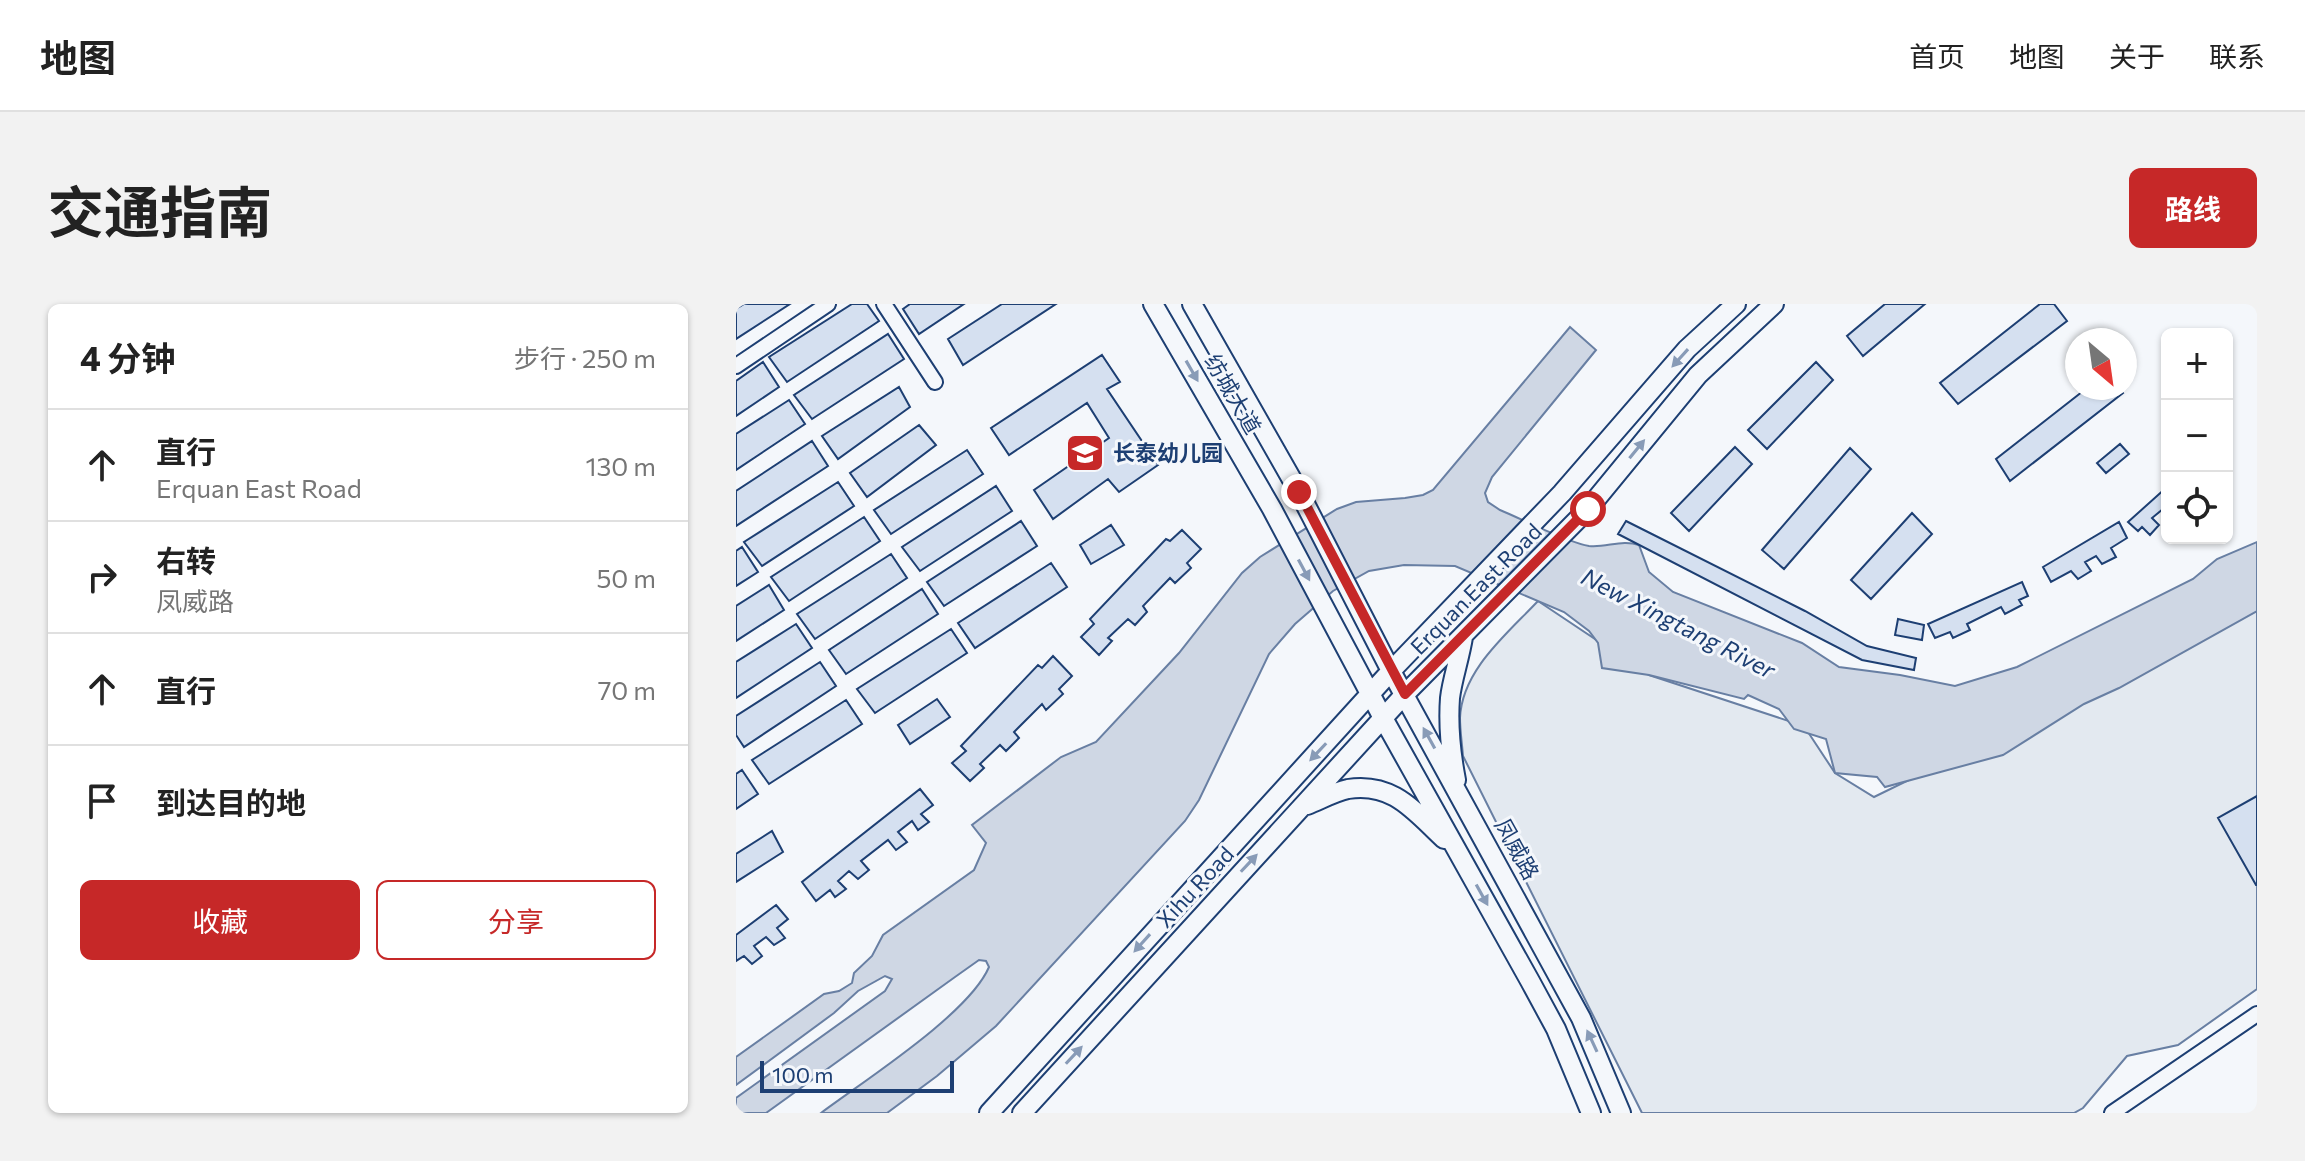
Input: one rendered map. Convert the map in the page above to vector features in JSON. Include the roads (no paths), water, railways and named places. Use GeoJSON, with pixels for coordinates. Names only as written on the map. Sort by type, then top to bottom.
{"type":"FeatureCollection","features":[{"type":"Feature","properties":{"kind":"main road","name":"纺城大道"},"geometry":{"type":"LineString","coordinates":[[1153,304],[1272,509],[1371,695]]}},
{"type":"Feature","properties":{"kind":"main road","name":"纺城大道"},"geometry":{"type":"LineString","coordinates":[[1192,304],[1299,492],[1362,613]]}},
{"type":"Feature","properties":{"kind":"main road","name":"Erquan East Road"},"geometry":{"type":"LineString","coordinates":[[1371,695],[1562,493],[1687,349],[1736,304]]}},
{"type":"Feature","properties":{"kind":"main road","name":"Erquan East Road"},"geometry":{"type":"LineString","coordinates":[[1405,694],[1588,509],[1698,375],[1774,304]]}},
{"type":"Feature","properties":{"kind":"main road","name":"凤威路"},"geometry":{"type":"LineString","coordinates":[[1362,613],[1581,1018],[1621,1113]]}},
{"type":"Feature","properties":{"kind":"main road"},"geometry":{"type":"LineString","coordinates":[[1459,794],[1453,761],[1450,696],[1463,637]]}},
{"type":"Feature","properties":{"kind":"main road","name":"Xihu Road"},"geometry":{"type":"LineString","coordinates":[[1022,1113],[1405,694]]}},
{"type":"Feature","properties":{"kind":"main road"},"geometry":{"type":"LineString","coordinates":[[1371,695],[1556,1029],[1591,1113]]}},
{"type":"Feature","properties":{"kind":"main road","name":"Xihu Road"},"geometry":{"type":"LineString","coordinates":[[989,1113],[1371,695]]}},
{"type":"Feature","properties":{"kind":"main road"},"geometry":{"type":"LineString","coordinates":[[1300,808],[1347,789],[1381,789],[1406,803],[1458,852]]}},
{"type":"Feature","properties":{"kind":"street"},"geometry":{"type":"LineString","coordinates":[[736,366],[828,304]]}},
{"type":"Feature","properties":{"kind":"street"},"geometry":{"type":"LineString","coordinates":[[884,304],[935,382]]}},
{"type":"Feature","properties":{"kind":"street"},"geometry":{"type":"LineString","coordinates":[[2112,1113],[2257,1014]]}},
{"type":"Feature","properties":{"kind":"water","name":"New Xingtang River"},"geometry":{"type":"Polygon","coordinates":[[[1570,327],[1596,350],[1492,477],[1485,493],[1488,502],[1580,544],[1639,545],[1649,572],[1673,592],[1802,643],[1839,667],[1955,686],[2017,667],[2193,579],[2217,559],[2257,542],[2257,611],[2119,688],[2084,704],[2003,755],[1885,787],[1877,777],[1835,773],[1826,739],[1794,729],[1779,709],[1748,695],[1744,699],[1649,675],[1602,668],[1598,643],[1589,631],[1564,612],[1455,566],[1404,565],[1369,571],[1333,591],[1295,624],[1269,654],[1199,800],[1185,821],[996,1026],[887,1113],[821,1113],[914,1045],[960,1005],[989,967],[986,961],[979,960],[766,1113],[736,1113],[736,1098],[885,991],[892,979],[885,976],[858,991],[834,1013],[736,1085],[736,1057],[824,994],[839,991],[852,983],[854,973],[872,956],[883,935],[974,870],[986,843],[972,825],[1061,757],[1096,742],[1179,653],[1242,573],[1260,557],[1337,509],[1356,502],[1405,498],[1433,490],[1570,327]]]}},
{"type":"Feature","properties":{"kind":"place","name":"长泰幼儿园"},"geometry":{"type":"Point","coordinates":[1085,453]}}]}
